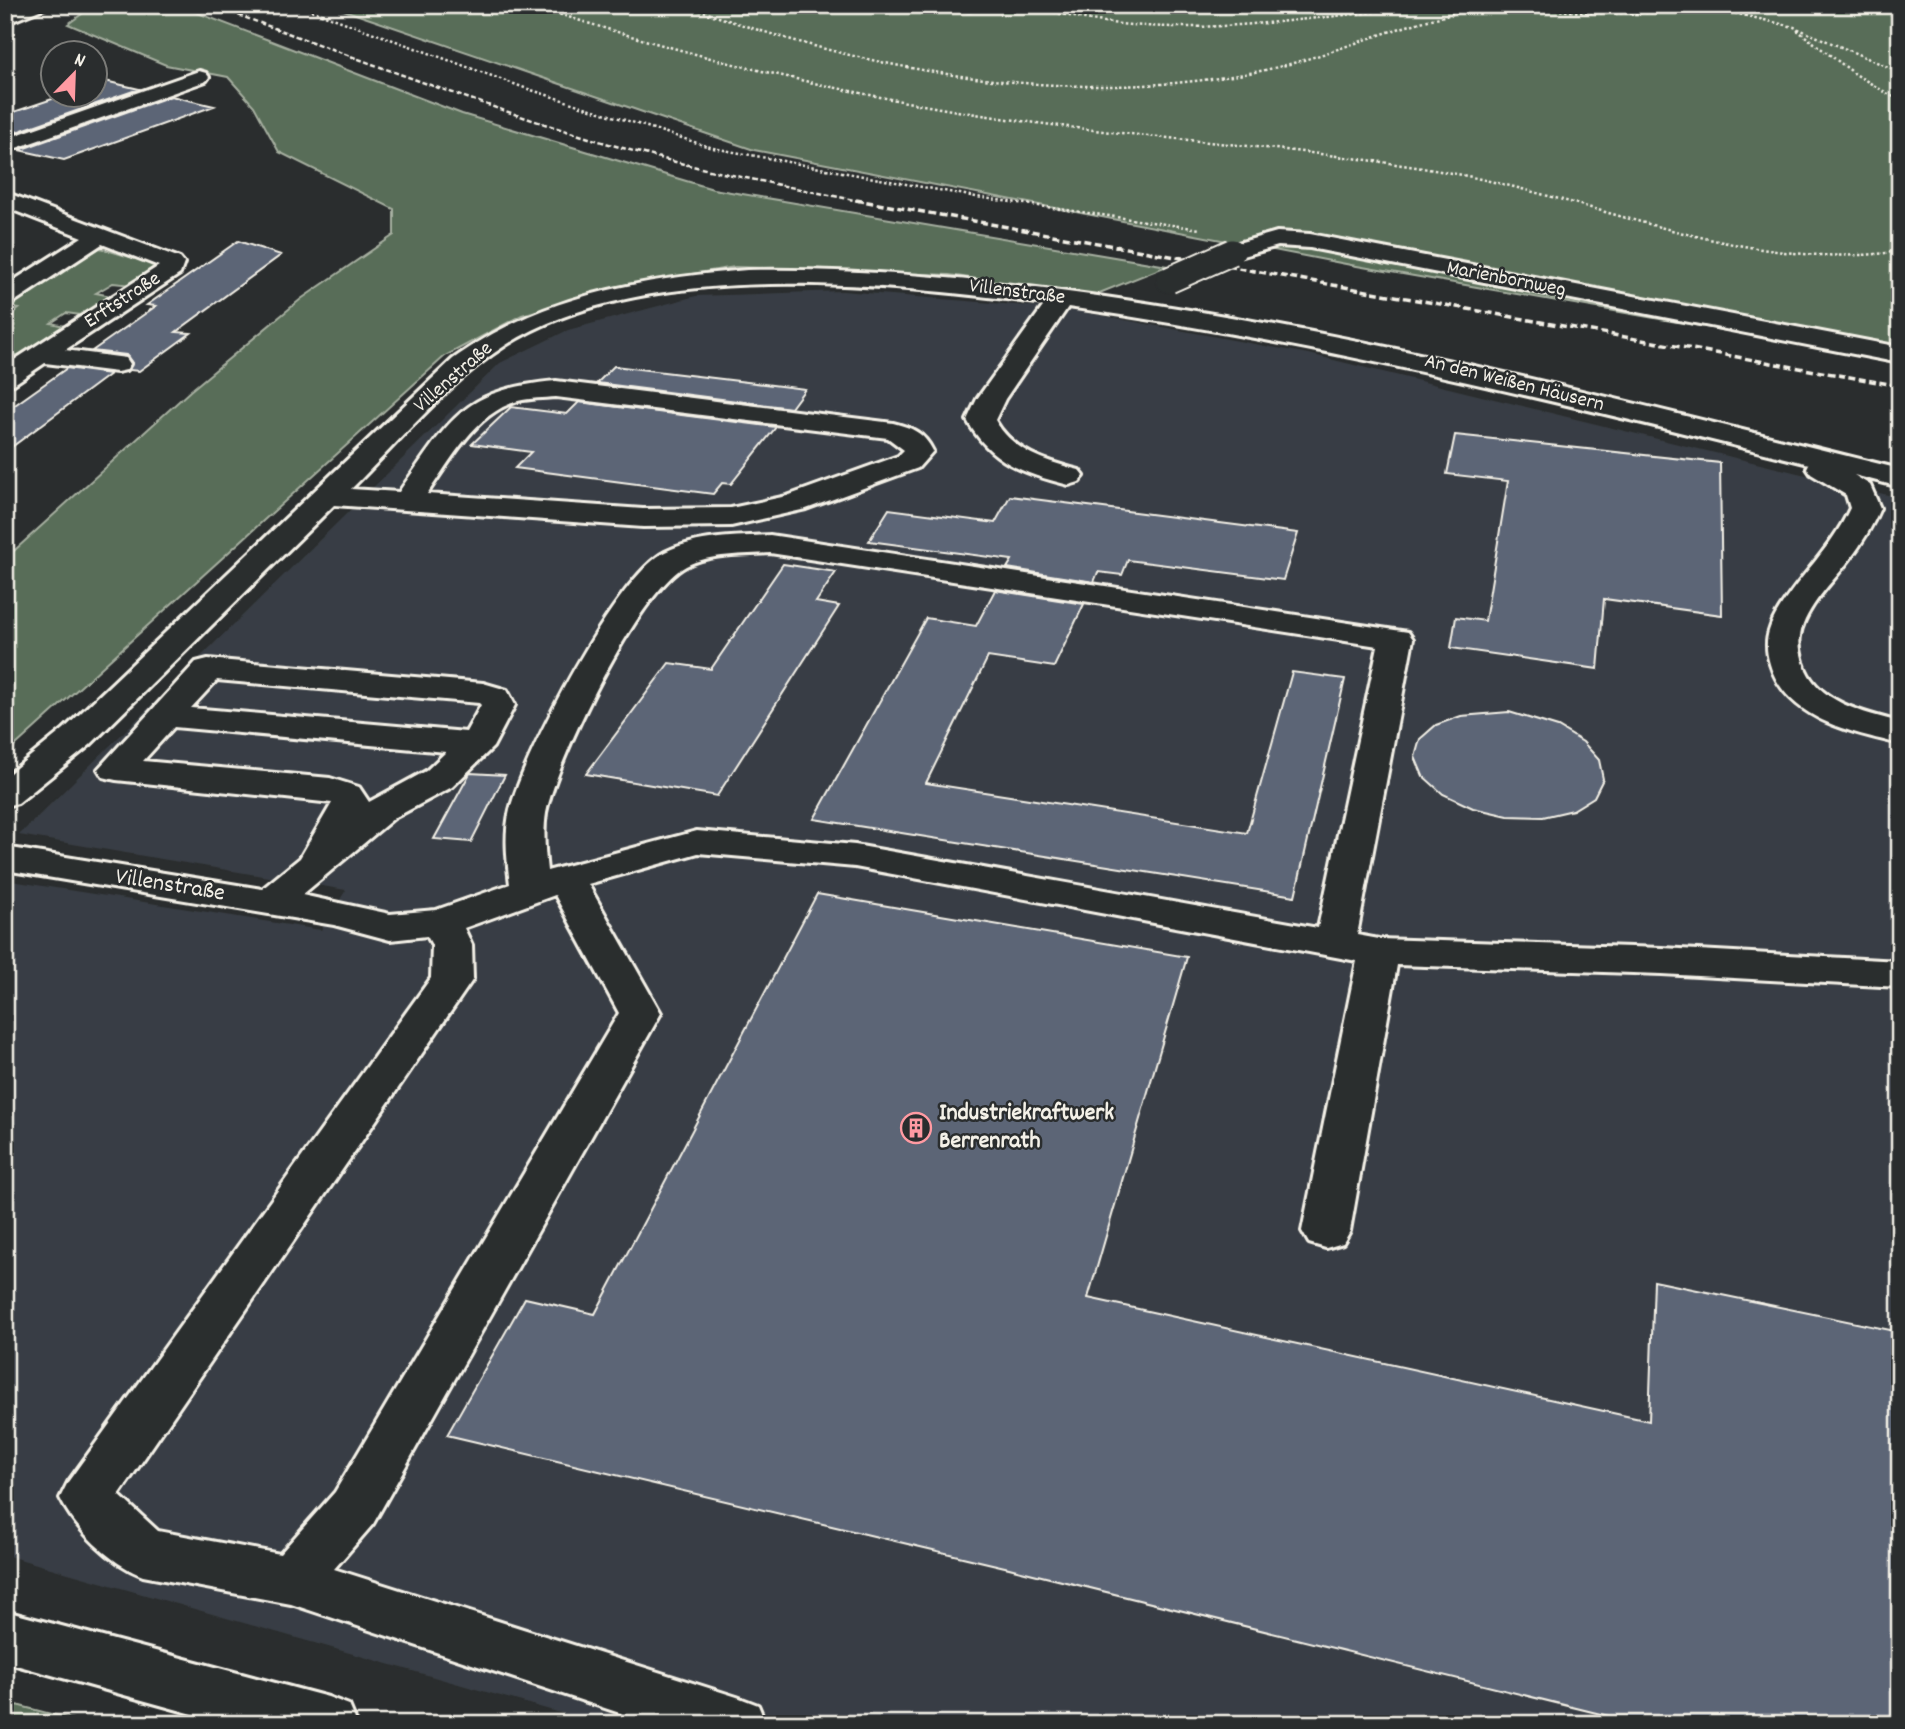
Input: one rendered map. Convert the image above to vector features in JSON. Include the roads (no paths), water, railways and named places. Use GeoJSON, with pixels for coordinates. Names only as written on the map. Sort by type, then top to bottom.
{"type":"FeatureCollection","features":[{"type":"Feature","properties":{"kind":"street"},"geometry":{"type":"LineString","coordinates":[[5,19],[43,5]]}},
{"type":"Feature","properties":{"kind":"street"},"geometry":{"type":"LineString","coordinates":[[5,146],[200,77]]}},
{"type":"Feature","properties":{"kind":"street","name":"Erftstraße"},"geometry":{"type":"LineString","coordinates":[[5,200],[172,263],[171,268],[40,355],[9,372]]}},
{"type":"Feature","properties":{"kind":"street"},"geometry":{"type":"LineString","coordinates":[[5,297],[100,235]]}},
{"type":"Feature","properties":{"kind":"street","name":"Marienbornweg"},"geometry":{"type":"LineString","coordinates":[[1125,306],[1169,280],[1243,248],[1277,239],[1310,241],[1900,355]]}},
{"type":"Feature","properties":{"kind":"street","name":"Villenstraße"},"geometry":{"type":"LineString","coordinates":[[5,795],[77,737],[462,365],[505,335],[575,308],[643,290],[707,281],[791,275],[890,279],[1125,306]]}},
{"type":"Feature","properties":{"kind":"street"},"geometry":{"type":"LineString","coordinates":[[1062,298],[991,399],[981,420],[988,435],[1012,457],[1033,467],[1069,476]]}},
{"type":"Feature","properties":{"kind":"street","name":"An den Weißen Häusern"},"geometry":{"type":"LineString","coordinates":[[1125,306],[1301,335],[1400,356],[1900,478]]}},
{"type":"Feature","properties":{"kind":"street","name":"Erftstraße"},"geometry":{"type":"LineString","coordinates":[[40,355],[117,364]]}},
{"type":"Feature","properties":{"kind":"street"},"geometry":{"type":"LineString","coordinates":[[327,496],[407,502],[643,518],[731,517],[807,498],[908,462],[919,451],[916,442],[905,434],[888,430],[556,389],[515,394],[486,406],[456,434],[407,502]]}},
{"type":"Feature","properties":{"kind":"street"},"geometry":{"type":"LineString","coordinates":[[1807,455],[1822,469],[1860,491],[1865,508],[1855,530],[1785,628],[1785,666],[1796,685],[1816,703],[1848,719],[1900,733]]}},
{"type":"Feature","properties":{"kind":"street"},"geometry":{"type":"LineString","coordinates":[[291,1580],[354,1508],[640,1013],[526,853],[528,811],[548,759],[613,631],[667,564],[712,547],[770,544],[1396,639],[1335,944]]}},
{"type":"Feature","properties":{"kind":"street"},"geometry":{"type":"LineString","coordinates":[[270,902],[381,810],[439,779],[475,744],[498,705],[495,697],[483,693],[208,669],[116,769],[330,789],[346,795],[351,803],[317,861]]}},
{"type":"Feature","properties":{"kind":"street"},"geometry":{"type":"LineString","coordinates":[[165,716],[475,744]]}},
{"type":"Feature","properties":{"kind":"street","name":"Villenstraße"},"geometry":{"type":"LineString","coordinates":[[5,858],[334,913],[390,927],[441,922],[548,885],[697,842],[855,856],[1379,952],[1662,961],[1900,974]]}},
{"type":"Feature","properties":{"kind":"street"},"geometry":{"type":"LineString","coordinates":[[441,922],[452,945],[452,979],[87,1499],[143,1552],[291,1580],[737,1724]]}},
{"type":"Feature","properties":{"kind":"street"},"geometry":{"type":"LineString","coordinates":[[1326,1231],[1379,952]]}},
{"type":"Feature","properties":{"kind":"street"},"geometry":{"type":"LineString","coordinates":[[5,1636],[328,1724]]}},
{"type":"Feature","properties":{"kind":"waterway"},"geometry":{"type":"LineString","coordinates":[[968,13],[989,5]]}},
{"type":"Feature","properties":{"kind":"railway"},"geometry":{"type":"LineString","coordinates":[[210,5],[463,96],[616,146],[709,170],[864,202]]}},
{"type":"Feature","properties":{"kind":"railway"},"geometry":{"type":"LineString","coordinates":[[856,200],[1900,386]]}},
{"type":"Feature","properties":{"kind":"place","name":"Industriekraftwerk Berrenrath"},"geometry":{"type":"Point","coordinates":[916,1128]}}]}
